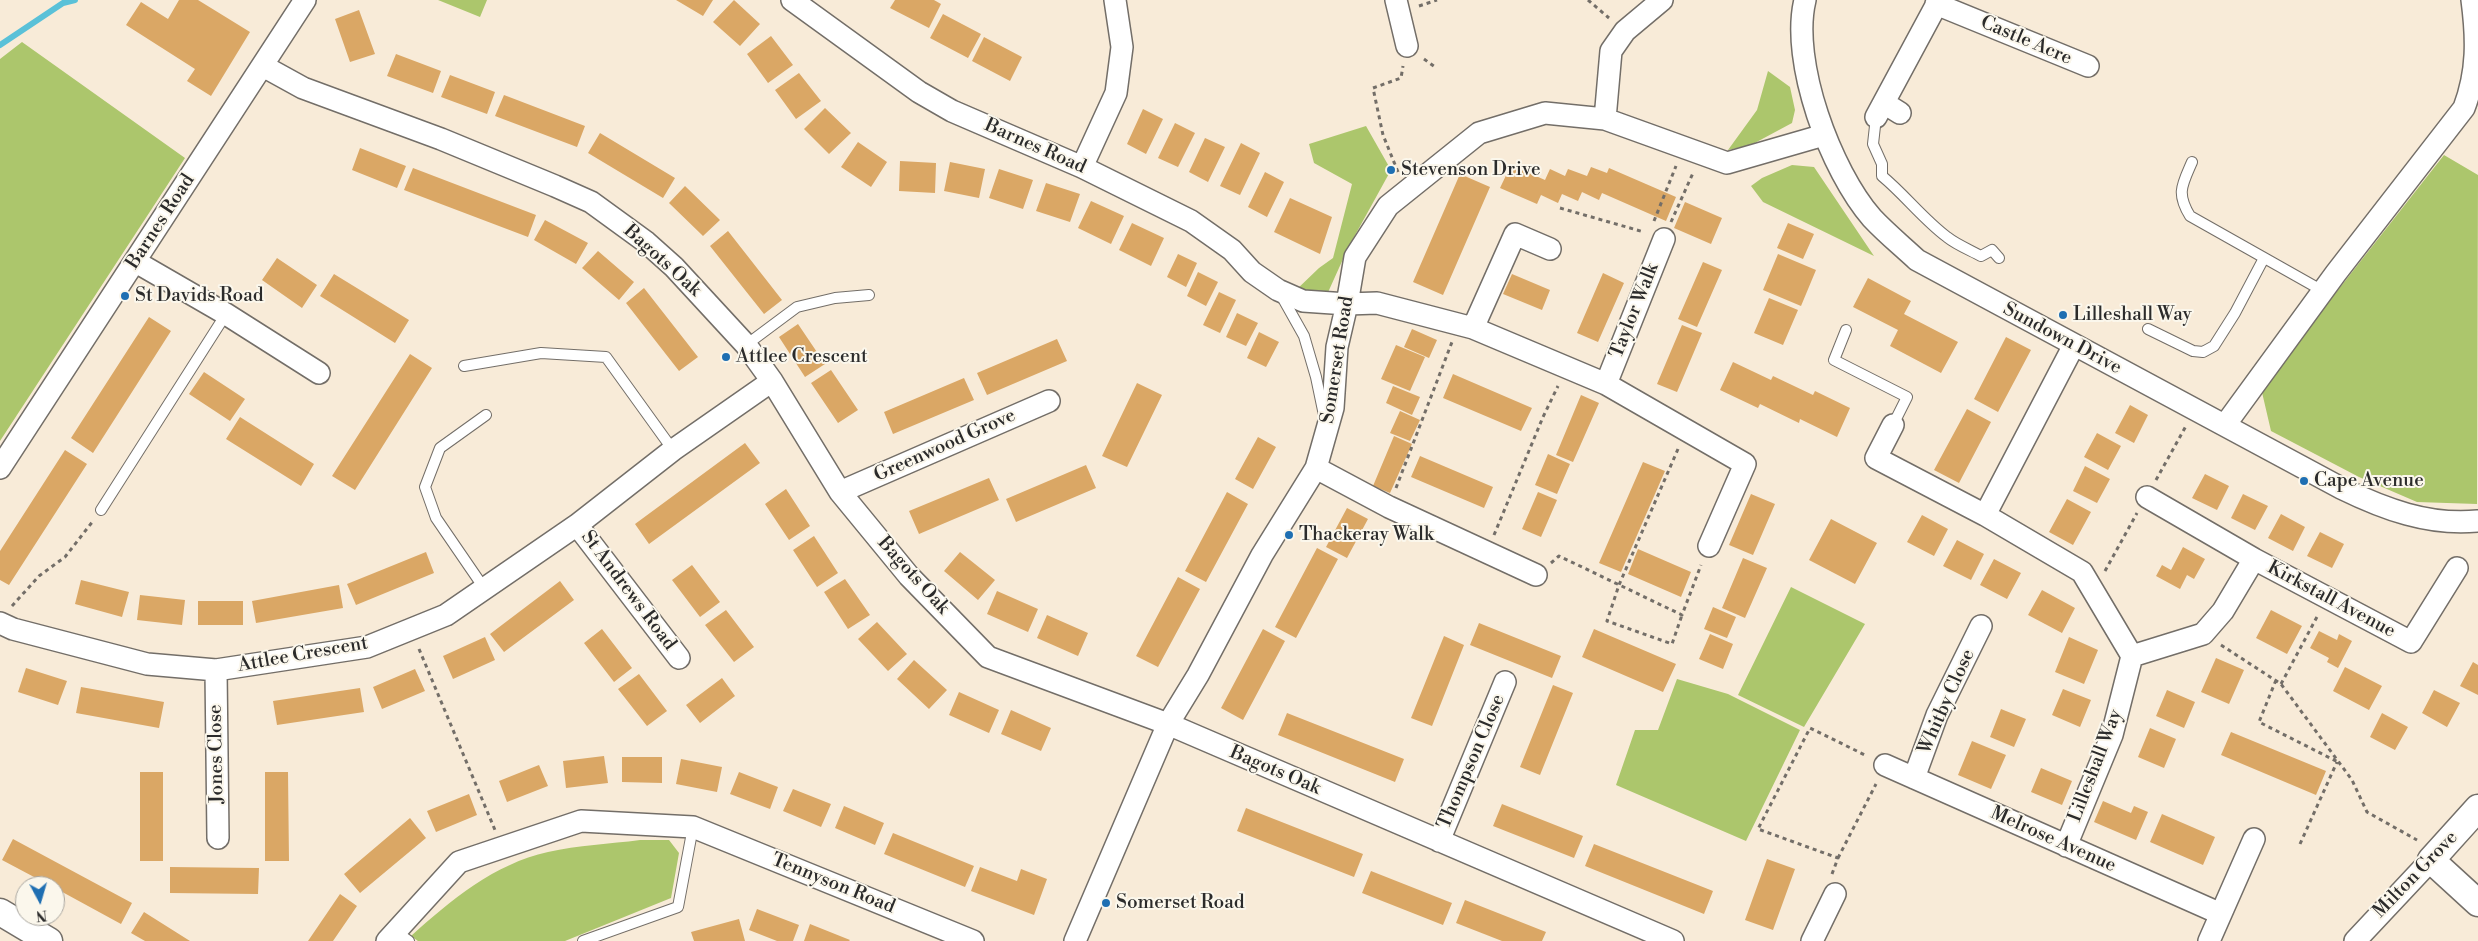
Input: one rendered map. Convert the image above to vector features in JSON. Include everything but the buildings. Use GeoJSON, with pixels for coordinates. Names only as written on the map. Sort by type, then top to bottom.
{"type":"FeatureCollection","features":[{"type":"Feature","properties":{"kind":"street","name":"Barnes Road"},"geometry":{"type":"LineString","coordinates":[[0,468],[305,0]]}},
{"type":"Feature","properties":{"kind":"street","name":"Barnes Road"},"geometry":{"type":"LineString","coordinates":[[792,0],[919,92],[952,111],[1082,167],[1191,221],[1232,250],[1252,272],[1278,290],[1303,301],[1347,304]]}},
{"type":"Feature","properties":{"kind":"street"},"geometry":{"type":"LineString","coordinates":[[1082,167],[1116,94],[1122,47],[1115,0]]}},
{"type":"Feature","properties":{"kind":"street"},"geometry":{"type":"LineString","coordinates":[[1396,0],[1408,46]]}},
{"type":"Feature","properties":{"kind":"street"},"geometry":{"type":"LineString","coordinates":[[1605,119],[1611,51],[1625,31],[1662,0]]}},
{"type":"Feature","properties":{"kind":"street","name":"Sundown Drive"},"geometry":{"type":"LineString","coordinates":[[1804,0],[1802,12],[1804,49],[1810,90],[1824,135],[1848,184],[1872,218],[1917,260],[2341,488],[2377,505],[2410,516],[2478,521]]}},
{"type":"Feature","properties":{"kind":"street"},"geometry":{"type":"LineString","coordinates":[[2225,425],[2323,291],[2475,93],[2478,42],[2472,0]]}},
{"type":"Feature","properties":{"kind":"street","name":"Castle Acre"},"geometry":{"type":"LineString","coordinates":[[1887,111],[1938,2],[2088,66]]}},
{"type":"Feature","properties":{"kind":"street","name":"Bagots Oak"},"geometry":{"type":"LineString","coordinates":[[263,66],[303,88],[450,143],[591,202],[646,242],[674,267],[746,345],[772,381],[840,492],[909,576],[988,657],[1168,724],[1673,941]]}},
{"type":"Feature","properties":{"kind":"street","name":"Somerset Road"},"geometry":{"type":"LineString","coordinates":[[1075,941],[1168,724],[1198,675],[1262,555],[1316,468],[1333,408],[1337,347],[1355,257],[1388,206],[1479,133],[1546,113],[1605,119],[1727,163],[1824,135]]}},
{"type":"Feature","properties":{"kind":"street"},"geometry":{"type":"LineString","coordinates":[[1466,326],[1515,234],[1550,250]]}},
{"type":"Feature","properties":{"kind":"street","name":"Taylor Walk"},"geometry":{"type":"LineString","coordinates":[[1606,384],[1657,236]]}},
{"type":"Feature","properties":{"kind":"street"},"geometry":{"type":"LineString","coordinates":[[136,262],[226,314],[319,373]]}},
{"type":"Feature","properties":{"kind":"street"},"geometry":{"type":"LineString","coordinates":[[1347,304],[1377,303],[1466,326],[1606,384],[1746,464],[1709,546]]}},
{"type":"Feature","properties":{"kind":"street"},"geometry":{"type":"LineString","coordinates":[[1985,515],[2074,345]]}},
{"type":"Feature","properties":{"kind":"street","name":"Attlee Crescent"},"geometry":{"type":"LineString","coordinates":[[3,618],[13,629],[147,664],[216,670],[367,647],[446,615],[577,525],[673,450],[772,381]]}},
{"type":"Feature","properties":{"kind":"street","name":"Greenwood Grove"},"geometry":{"type":"LineString","coordinates":[[840,492],[1049,401]]}},
{"type":"Feature","properties":{"kind":"street"},"geometry":{"type":"LineString","coordinates":[[1893,425],[1876,458],[1985,515],[2082,572],[2132,656],[2203,634]]}},
{"type":"Feature","properties":{"kind":"street"},"geometry":{"type":"LineString","coordinates":[[1316,468],[1389,507],[1488,551],[1536,575]]}},
{"type":"Feature","properties":{"kind":"street","name":"Kirkstall Avenue"},"geometry":{"type":"LineString","coordinates":[[2147,497],[2327,599],[2410,642],[2457,568]]}},
{"type":"Feature","properties":{"kind":"street","name":"St Andrews Road"},"geometry":{"type":"LineString","coordinates":[[577,525],[679,658]]}},
{"type":"Feature","properties":{"kind":"street","name":"Kirkstall Avenue"},"geometry":{"type":"LineString","coordinates":[[2203,634],[2223,611],[2254,558]]}},
{"type":"Feature","properties":{"kind":"street","name":"Whitby Close"},"geometry":{"type":"LineString","coordinates":[[1914,778],[1937,715],[1981,626]]}},
{"type":"Feature","properties":{"kind":"street","name":"Lilleshall Way"},"geometry":{"type":"LineString","coordinates":[[2066,846],[2112,735],[2132,656]]}},
{"type":"Feature","properties":{"kind":"street","name":"Jones Close"},"geometry":{"type":"LineString","coordinates":[[216,670],[218,838]]}},
{"type":"Feature","properties":{"kind":"street","name":"Thompson Close"},"geometry":{"type":"LineString","coordinates":[[1438,841],[1505,682]]}},
{"type":"Feature","properties":{"kind":"street","name":"Melrose Avenue"},"geometry":{"type":"LineString","coordinates":[[1885,765],[2221,914]]}},
{"type":"Feature","properties":{"kind":"street","name":"Milton Grove"},"geometry":{"type":"LineString","coordinates":[[2355,941],[2435,857],[2478,808]]}},
{"type":"Feature","properties":{"kind":"street","name":"Tennyson Road"},"geometry":{"type":"LineString","coordinates":[[397,938],[458,862],[581,821],[693,827],[973,941]]}},
{"type":"Feature","properties":{"kind":"street"},"geometry":{"type":"LineString","coordinates":[[2209,941],[2254,839]]}},
{"type":"Feature","properties":{"kind":"street"},"geometry":{"type":"LineString","coordinates":[[2435,857],[2478,903]]}},
{"type":"Feature","properties":{"kind":"street"},"geometry":{"type":"LineString","coordinates":[[1812,941],[1835,894]]}},
{"type":"Feature","properties":{"kind":"street"},"geometry":{"type":"LineString","coordinates":[[0,912],[44,940]]}},
{"type":"Feature","properties":{"kind":"lane"},"geometry":{"type":"LineString","coordinates":[[1887,111],[1873,144],[1882,164],[1882,176],[1896,187],[1917,212],[1948,238],[1981,256],[1992,250],[1999,258]]}},
{"type":"Feature","properties":{"kind":"lane"},"geometry":{"type":"LineString","coordinates":[[2192,162],[2181,187],[2182,203],[2190,216],[2323,291]]}},
{"type":"Feature","properties":{"kind":"lane"},"geometry":{"type":"LineString","coordinates":[[2148,329],[2193,351],[2203,352],[2214,346],[2235,313],[2264,258]]}},
{"type":"Feature","properties":{"kind":"lane","name":"Barnes Road"},"geometry":{"type":"LineString","coordinates":[[1278,290],[1304,336],[1316,377],[1327,431]]}},
{"type":"Feature","properties":{"kind":"lane"},"geometry":{"type":"LineString","coordinates":[[746,345],[797,307],[835,298],[869,295]]}},
{"type":"Feature","properties":{"kind":"lane"},"geometry":{"type":"LineString","coordinates":[[101,510],[226,314]]}},
{"type":"Feature","properties":{"kind":"lane"},"geometry":{"type":"LineString","coordinates":[[1846,330],[1834,360],[1907,397],[1893,425]]}},
{"type":"Feature","properties":{"kind":"lane"},"geometry":{"type":"LineString","coordinates":[[464,366],[541,353],[606,357],[673,450]]}},
{"type":"Feature","properties":{"kind":"lane"},"geometry":{"type":"LineString","coordinates":[[484,588],[436,518],[425,486],[440,448],[486,416]]}},
{"type":"Feature","properties":{"kind":"lane"},"geometry":{"type":"LineString","coordinates":[[583,941],[678,907],[693,827]]}},
{"type":"Feature","properties":{"kind":"path"},"geometry":{"type":"LineString","coordinates":[[1588,0],[1625,31]]}},
{"type":"Feature","properties":{"kind":"path"},"geometry":{"type":"LineString","coordinates":[[1406,192],[1382,135],[1373,88],[1401,78],[1408,46]]}},
{"type":"Feature","properties":{"kind":"path"},"geometry":{"type":"LineString","coordinates":[[1657,236],[1692,150]]}},
{"type":"Feature","properties":{"kind":"path"},"geometry":{"type":"LineString","coordinates":[[1657,236],[1692,150]]}},
{"type":"Feature","properties":{"kind":"path"},"geometry":{"type":"LineString","coordinates":[[1560,208],[1657,236]]}},
{"type":"Feature","properties":{"kind":"path"},"geometry":{"type":"LineString","coordinates":[[1389,507],[1466,326]]}},
{"type":"Feature","properties":{"kind":"path"},"geometry":{"type":"LineString","coordinates":[[1488,551],[1543,417],[1567,368]]}},
{"type":"Feature","properties":{"kind":"path"},"geometry":{"type":"LineString","coordinates":[[1686,430],[1619,585],[1607,621],[1672,644],[1709,546]]}},
{"type":"Feature","properties":{"kind":"path"},"geometry":{"type":"LineString","coordinates":[[3,618],[39,576],[65,557],[101,510]]}},
{"type":"Feature","properties":{"kind":"path"},"geometry":{"type":"LineString","coordinates":[[1536,575],[1559,556],[1682,615]]}},
{"type":"Feature","properties":{"kind":"path"},"geometry":{"type":"LineString","coordinates":[[2281,684],[2327,599]]}},
{"type":"Feature","properties":{"kind":"path"},"geometry":{"type":"LineString","coordinates":[[411,630],[502,846]]}},
{"type":"Feature","properties":{"kind":"path"},"geometry":{"type":"LineString","coordinates":[[2203,634],[2281,684],[2352,780],[2367,812],[2435,857]]}},
{"type":"Feature","properties":{"kind":"path"},"geometry":{"type":"LineString","coordinates":[[2276,680],[2259,722],[2338,763]]}},
{"type":"Feature","properties":{"kind":"path"},"geometry":{"type":"LineString","coordinates":[[1835,894],[1831,876],[1838,858],[1885,765],[1810,728],[1758,829],[1838,858]]}},
{"type":"Feature","properties":{"kind":"path"},"geometry":{"type":"LineString","coordinates":[[2300,844],[2338,763]]}},
{"type":"Feature","properties":{"kind":"green space"},"geometry":{"type":"Polygon","coordinates":[[[438,0],[487,0],[480,17],[438,0]]]}},
{"type":"Feature","properties":{"kind":"green space"},"geometry":{"type":"Polygon","coordinates":[[[22,42],[185,158],[0,441],[0,59],[22,42]]]}},
{"type":"Feature","properties":{"kind":"green space"},"geometry":{"type":"Polygon","coordinates":[[[1768,71],[1790,87],[1795,110],[1792,123],[1751,145],[1728,150],[1757,110],[1768,71]]]}},
{"type":"Feature","properties":{"kind":"green space"},"geometry":{"type":"Polygon","coordinates":[[[1366,126],[1391,170],[1348,248],[1325,299],[1294,292],[1319,268],[1333,258],[1352,184],[1314,163],[1309,144],[1366,126]]]}},
{"type":"Feature","properties":{"kind":"green space"},"geometry":{"type":"Polygon","coordinates":[[[2444,155],[2478,175],[2477,504],[2417,502],[2359,477],[2271,431],[2261,388],[2444,155]]]}},
{"type":"Feature","properties":{"kind":"green space"},"geometry":{"type":"Polygon","coordinates":[[[1792,165],[1814,167],[1874,256],[1763,202],[1751,186],[1762,178],[1792,165]]]}},
{"type":"Feature","properties":{"kind":"green space"},"geometry":{"type":"Polygon","coordinates":[[[1791,587],[1865,624],[1804,727],[1738,695],[1791,587]]]}},
{"type":"Feature","properties":{"kind":"green space"},"geometry":{"type":"Polygon","coordinates":[[[1677,679],[1728,694],[1800,730],[1746,841],[1616,785],[1635,730],[1658,730],[1677,679]]]}},
{"type":"Feature","properties":{"kind":"green space"},"geometry":{"type":"Polygon","coordinates":[[[640,840],[669,840],[679,853],[671,898],[565,941],[418,941],[411,936],[474,885],[509,865],[548,852],[582,846],[640,840]]]}},
{"type":"Feature","properties":{"kind":"waterway"},"geometry":{"type":"LineString","coordinates":[[0,45],[63,3],[75,0]]}},
{"type":"Feature","properties":{"kind":"place","name":"Stevenson Drive"},"geometry":{"type":"Point","coordinates":[1391,170]}},
{"type":"Feature","properties":{"kind":"place","name":"St Davids Road"},"geometry":{"type":"Point","coordinates":[125,296]}},
{"type":"Feature","properties":{"kind":"place","name":"Lilleshall Way"},"geometry":{"type":"Point","coordinates":[2063,315]}},
{"type":"Feature","properties":{"kind":"place","name":"Attlee Crescent"},"geometry":{"type":"Point","coordinates":[726,357]}},
{"type":"Feature","properties":{"kind":"place","name":"Cape Avenue"},"geometry":{"type":"Point","coordinates":[2304,481]}},
{"type":"Feature","properties":{"kind":"place","name":"Thackeray Walk"},"geometry":{"type":"Point","coordinates":[1289,535]}},
{"type":"Feature","properties":{"kind":"place","name":"Somerset Road"},"geometry":{"type":"Point","coordinates":[1106,903]}}]}
